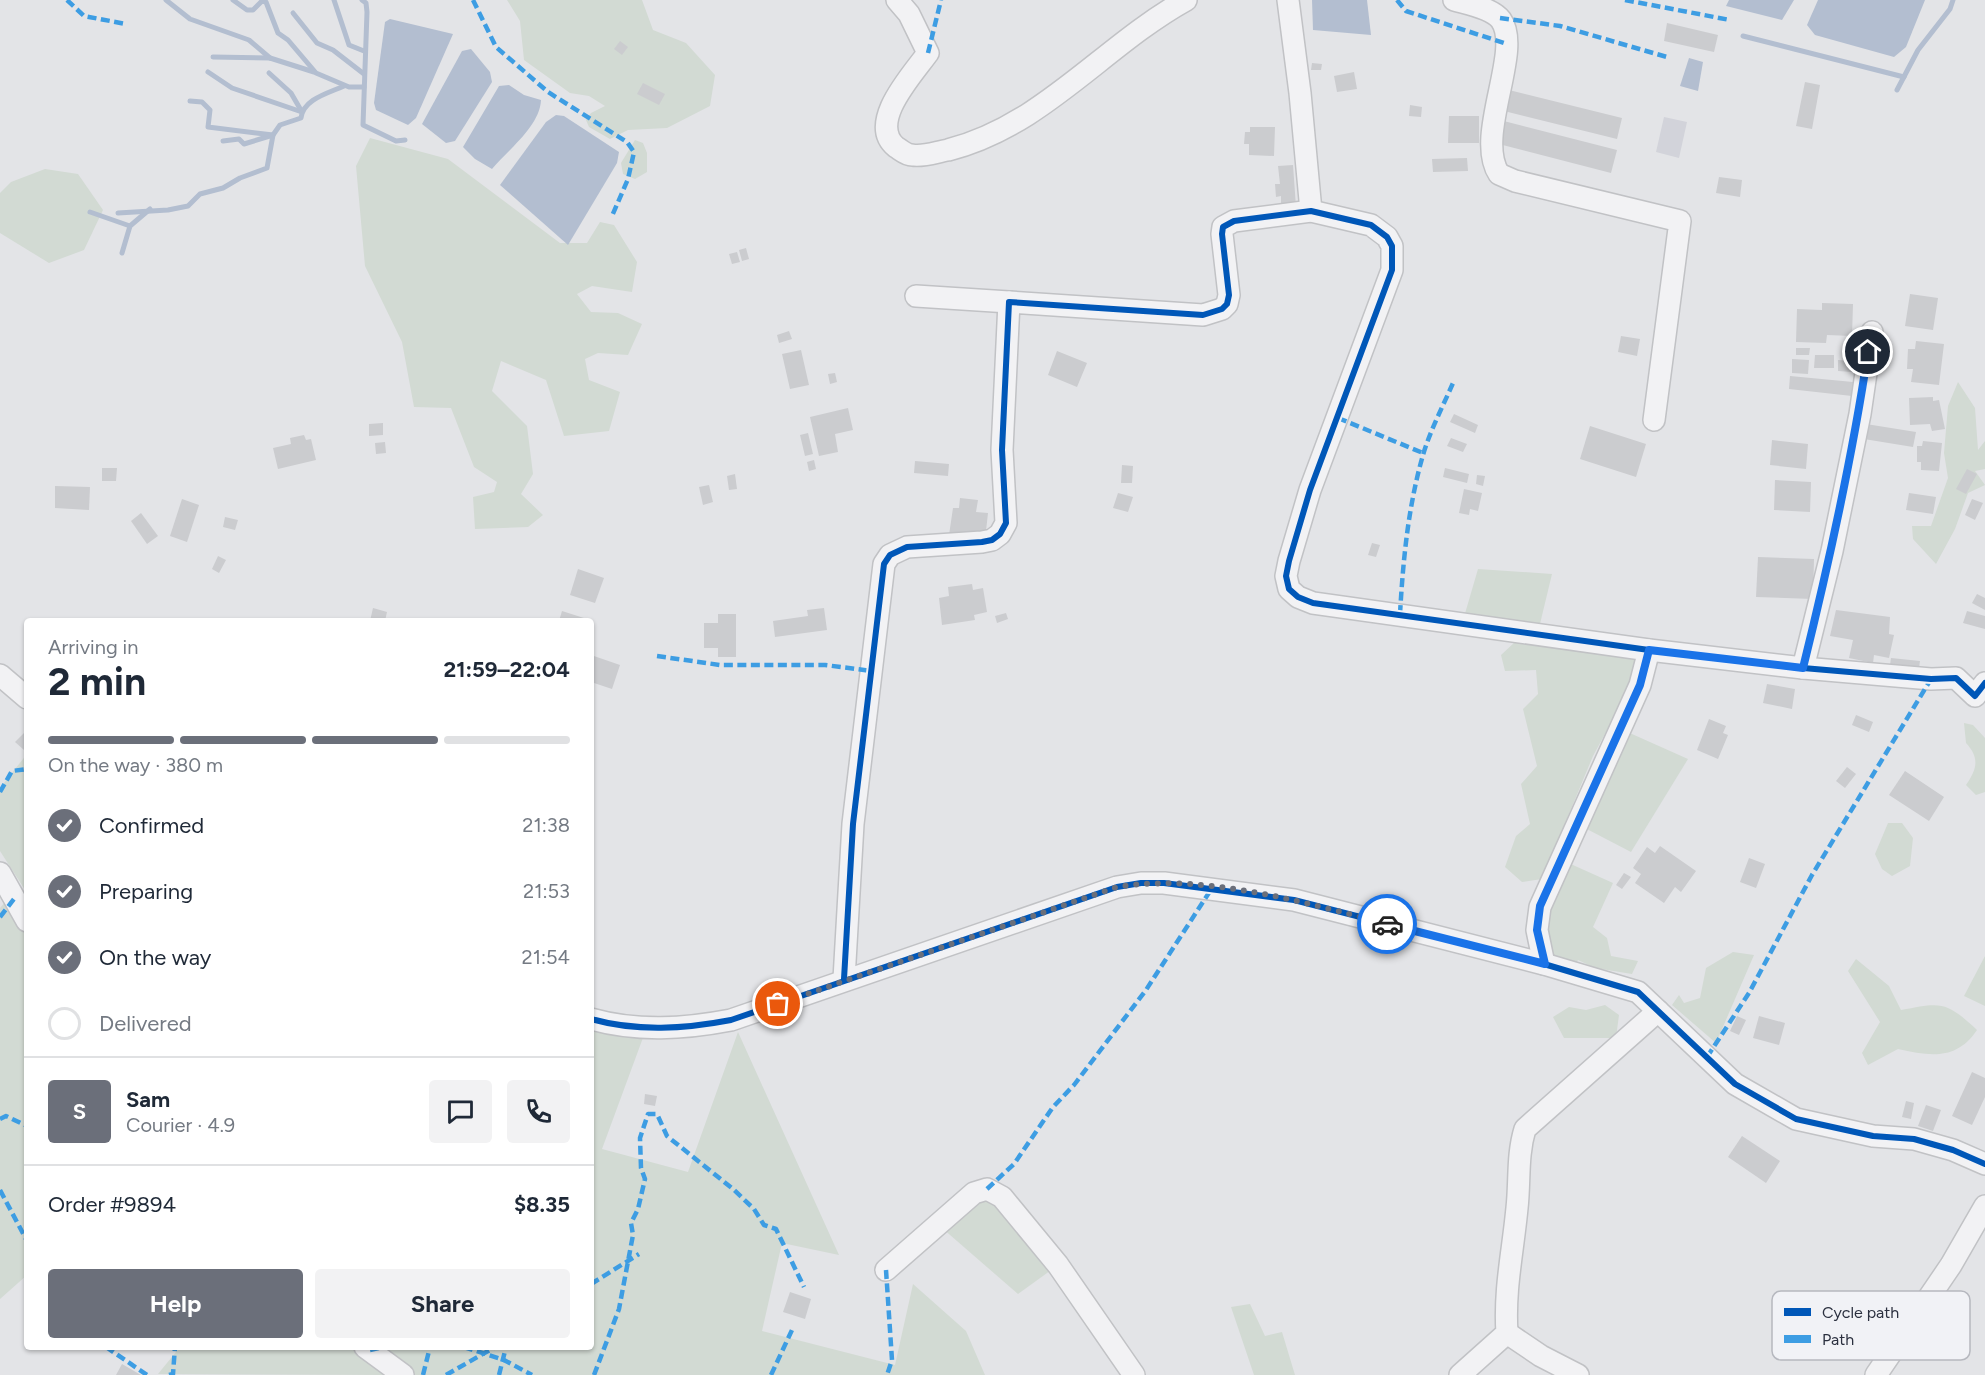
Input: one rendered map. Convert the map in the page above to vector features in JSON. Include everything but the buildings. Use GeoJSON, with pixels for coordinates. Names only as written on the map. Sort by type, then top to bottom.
{"type":"FeatureCollection","features":[{"type":"Feature","properties":{"kind":"street"},"geometry":{"type":"LineString","coordinates":[[897,0],[909,14],[928,54],[888,113],[885,127],[888,139],[898,148],[909,155],[923,156],[962,146],[997,132],[1028,115],[1064,91],[1126,40],[1186,0]]}},
{"type":"Feature","properties":{"kind":"street"},"geometry":{"type":"LineString","coordinates":[[1288,0],[1300,93],[1311,211]]}},
{"type":"Feature","properties":{"kind":"street"},"geometry":{"type":"LineString","coordinates":[[1454,0],[1494,14],[1500,18],[1506,31],[1507,44],[1497,100],[1493,147],[1494,166],[1499,174],[1515,181],[1680,221],[1654,420]]}},
{"type":"Feature","properties":{"kind":"street"},"geometry":{"type":"LineString","coordinates":[[916,296],[1203,315],[1214,313],[1227,304],[1229,295],[1222,234],[1223,227],[1234,220],[1311,211],[1371,225],[1387,237],[1393,255],[1392,270],[1310,490],[1289,561],[1286,576],[1289,589],[1298,597],[1313,603],[1649,650],[1803,668],[1931,679],[1956,678],[1975,696],[1985,683]]}},
{"type":"Feature","properties":{"kind":"street"},"geometry":{"type":"LineString","coordinates":[[844,979],[853,824],[884,564],[890,555],[907,547],[992,540],[1000,534],[1006,522],[1002,450],[1008,302]]}},
{"type":"Feature","properties":{"kind":"street"},"geometry":{"type":"LineString","coordinates":[[1803,668],[1832,551],[1860,414],[1872,332]]}},
{"type":"Feature","properties":{"kind":"street"},"geometry":{"type":"LineString","coordinates":[[1545,964],[1537,937],[1540,906],[1640,685],[1649,650]]}},
{"type":"Feature","properties":{"kind":"street"},"geometry":{"type":"LineString","coordinates":[[0,675],[24,695]]}},
{"type":"Feature","properties":{"kind":"street"},"geometry":{"type":"LineString","coordinates":[[0,873],[24,916]]}},
{"type":"Feature","properties":{"kind":"street"},"geometry":{"type":"LineString","coordinates":[[594,1020],[632,1027],[689,1028],[756,1012],[844,979],[1117,887],[1141,883],[1212,888],[1294,900],[1545,964],[1638,992],[1735,1084],[1796,1119],[1873,1136],[1914,1139],[1953,1150],[1985,1164]]}},
{"type":"Feature","properties":{"kind":"street"},"geometry":{"type":"LineString","coordinates":[[1507,1333],[1505,1303],[1517,1208],[1520,1148],[1525,1129],[1658,1011]]}},
{"type":"Feature","properties":{"kind":"street"},"geometry":{"type":"LineString","coordinates":[[886,1270],[974,1193],[987,1189],[1002,1197],[1058,1265],[1134,1375]]}},
{"type":"Feature","properties":{"kind":"street"},"geometry":{"type":"LineString","coordinates":[[1933,1291],[1985,1206]]}},
{"type":"Feature","properties":{"kind":"street"},"geometry":{"type":"LineString","coordinates":[[1460,1375],[1507,1333]]}},
{"type":"Feature","properties":{"kind":"street"},"geometry":{"type":"LineString","coordinates":[[1507,1333],[1541,1356],[1578,1375]]}},
{"type":"Feature","properties":{"kind":"street"},"geometry":{"type":"LineString","coordinates":[[369,1350],[403,1375]]}},
{"type":"Feature","properties":{"kind":"street"},"geometry":{"type":"LineString","coordinates":[[1876,1375],[1886,1360]]}},
{"type":"Feature","properties":{"kind":"shaded area"},"geometry":{"type":"Polygon","coordinates":[[[507,0],[642,0],[653,30],[686,43],[715,75],[710,106],[667,128],[628,130],[610,139],[589,127],[586,120],[591,113],[605,106],[589,96],[570,93],[524,60],[520,21],[507,0]]]}},
{"type":"Feature","properties":{"kind":"shaded area"},"geometry":{"type":"Polygon","coordinates":[[[1664,117],[1687,122],[1679,158],[1656,152],[1664,117]]]}},
{"type":"Feature","properties":{"kind":"shaded area"},"geometry":{"type":"Polygon","coordinates":[[[370,138],[448,159],[560,243],[587,243],[600,222],[614,225],[637,262],[632,292],[592,286],[577,294],[591,312],[618,313],[642,324],[628,355],[598,353],[585,359],[589,380],[620,392],[609,431],[564,436],[546,380],[501,361],[492,391],[527,426],[533,474],[521,494],[543,515],[528,527],[475,529],[473,497],[494,492],[497,482],[474,467],[451,408],[414,407],[402,342],[365,266],[356,166],[370,138]]]}},
{"type":"Feature","properties":{"kind":"shaded area"},"geometry":{"type":"Polygon","coordinates":[[[635,140],[643,143],[647,153],[647,172],[635,179],[623,174],[621,163],[635,140]]]}},
{"type":"Feature","properties":{"kind":"shaded area"},"geometry":{"type":"Polygon","coordinates":[[[45,169],[78,174],[103,210],[84,250],[49,263],[0,233],[0,193],[11,182],[45,169]]]}},
{"type":"Feature","properties":{"kind":"shaded area"},"geometry":{"type":"Polygon","coordinates":[[[1958,382],[1975,408],[1978,450],[1985,441],[1985,469],[1975,471],[1985,485],[1968,493],[1955,529],[1936,564],[1913,539],[1912,526],[1931,526],[1948,478],[1944,453],[1948,406],[1958,382]]]}},
{"type":"Feature","properties":{"kind":"shaded area"},"geometry":{"type":"Polygon","coordinates":[[[1478,569],[1552,574],[1539,628],[1464,617],[1478,569]]]}},
{"type":"Feature","properties":{"kind":"shaded area"},"geometry":{"type":"Polygon","coordinates":[[[1516,641],[1627,654],[1639,662],[1634,680],[1593,756],[1542,879],[1522,882],[1505,867],[1516,836],[1530,824],[1521,784],[1537,766],[1523,709],[1538,694],[1536,670],[1505,671],[1501,655],[1516,641]]]}},
{"type":"Feature","properties":{"kind":"shaded area"},"geometry":{"type":"Polygon","coordinates":[[[1964,723],[1973,725],[1985,738],[1985,792],[1976,795],[1966,785],[1975,769],[1975,759],[1966,743],[1964,723]]]}},
{"type":"Feature","properties":{"kind":"shaded area"},"geometry":{"type":"Polygon","coordinates":[[[1623,730],[1688,759],[1631,852],[1581,826],[1623,730]]]}},
{"type":"Feature","properties":{"kind":"shaded area"},"geometry":{"type":"Polygon","coordinates":[[[24,758],[24,888],[0,851],[0,788],[24,758]]]}},
{"type":"Feature","properties":{"kind":"shaded area"},"geometry":{"type":"Polygon","coordinates":[[[1888,823],[1902,823],[1913,838],[1910,866],[1892,876],[1882,869],[1875,854],[1888,823]]]}},
{"type":"Feature","properties":{"kind":"shaded area"},"geometry":{"type":"Polygon","coordinates":[[[1564,861],[1613,883],[1593,927],[1607,938],[1611,956],[1638,961],[1632,974],[1595,968],[1578,960],[1575,965],[1552,956],[1544,916],[1564,861]]]}},
{"type":"Feature","properties":{"kind":"shaded area"},"geometry":{"type":"Polygon","coordinates":[[[7,900],[24,931],[24,1278],[0,1299],[0,908],[7,900]]]}},
{"type":"Feature","properties":{"kind":"shaded area"},"geometry":{"type":"Polygon","coordinates":[[[1733,952],[1754,955],[1716,1043],[1672,1005],[1679,995],[1684,1003],[1700,998],[1706,968],[1733,952]]]}},
{"type":"Feature","properties":{"kind":"shaded area"},"geometry":{"type":"Polygon","coordinates":[[[1985,956],[1985,1006],[1964,996],[1985,956]]]}},
{"type":"Feature","properties":{"kind":"shaded area"},"geometry":{"type":"Polygon","coordinates":[[[1856,959],[1889,986],[1901,1010],[1943,1006],[1958,1014],[1977,1030],[1960,1047],[1942,1054],[1898,1049],[1868,1065],[1862,1053],[1880,1022],[1848,971],[1856,959]]]}},
{"type":"Feature","properties":{"kind":"shaded area"},"geometry":{"type":"Polygon","coordinates":[[[1605,1005],[1619,1015],[1616,1038],[1564,1038],[1553,1017],[1569,1007],[1586,1010],[1605,1005]]]}},
{"type":"Feature","properties":{"kind":"shaded area"},"geometry":{"type":"Polygon","coordinates":[[[594,1025],[644,1035],[602,1149],[688,1172],[738,1032],[839,1255],[782,1243],[762,1331],[895,1365],[913,1284],[966,1331],[985,1375],[413,1375],[380,1350],[594,1350],[594,1025]]]}},
{"type":"Feature","properties":{"kind":"shaded area"},"geometry":{"type":"Polygon","coordinates":[[[988,1194],[1054,1268],[1018,1294],[942,1228],[988,1194]]]}},
{"type":"Feature","properties":{"kind":"shaded area"},"geometry":{"type":"Polygon","coordinates":[[[1250,1304],[1265,1336],[1282,1332],[1295,1375],[1254,1375],[1231,1307],[1250,1304]]]}},
{"type":"Feature","properties":{"kind":"shaded area"},"geometry":{"type":"Polygon","coordinates":[[[178,1350],[354,1350],[389,1375],[158,1374],[178,1350]]]}},
{"type":"Feature","properties":{"kind":"water"},"geometry":{"type":"Polygon","coordinates":[[[1312,0],[1367,0],[1371,35],[1313,30],[1312,0]]]}},
{"type":"Feature","properties":{"kind":"water"},"geometry":{"type":"Polygon","coordinates":[[[1729,0],[1794,0],[1782,20],[1726,6],[1729,0]]]}},
{"type":"Feature","properties":{"kind":"water"},"geometry":{"type":"Polygon","coordinates":[[[1818,0],[1925,0],[1906,47],[1894,57],[1815,35],[1807,25],[1818,0]]]}},
{"type":"Feature","properties":{"kind":"water"},"geometry":{"type":"Polygon","coordinates":[[[390,19],[453,34],[416,118],[408,125],[376,110],[374,103],[385,22],[390,19]]]}},
{"type":"Feature","properties":{"kind":"water"},"geometry":{"type":"Polygon","coordinates":[[[471,49],[490,72],[492,82],[455,141],[446,143],[422,124],[462,51],[471,49]]]}},
{"type":"Feature","properties":{"kind":"water"},"geometry":{"type":"Polygon","coordinates":[[[1689,58],[1703,62],[1698,91],[1680,86],[1689,58]]]}},
{"type":"Feature","properties":{"kind":"water"},"geometry":{"type":"Polygon","coordinates":[[[509,85],[524,95],[541,100],[539,110],[522,137],[492,169],[475,159],[463,147],[499,86],[509,85]]]}},
{"type":"Feature","properties":{"kind":"water"},"geometry":{"type":"Polygon","coordinates":[[[556,115],[564,116],[619,152],[617,163],[568,245],[500,185],[546,122],[556,115]]]}},
{"type":"Feature","properties":{"kind":"waterway"},"geometry":{"type":"LineString","coordinates":[[166,0],[190,19],[249,40],[270,58]]}},
{"type":"Feature","properties":{"kind":"waterway"},"geometry":{"type":"LineString","coordinates":[[233,0],[247,10],[253,10],[262,1],[266,2],[278,33],[288,40],[316,73],[349,87],[364,87]]}},
{"type":"Feature","properties":{"kind":"waterway"},"geometry":{"type":"LineString","coordinates":[[334,0],[349,45],[364,51]]}},
{"type":"Feature","properties":{"kind":"waterway"},"geometry":{"type":"LineString","coordinates":[[362,0],[366,3],[367,12],[363,125],[396,141],[405,140]]}},
{"type":"Feature","properties":{"kind":"waterway"},"geometry":{"type":"LineString","coordinates":[[1897,90],[1918,50],[1950,9],[1953,0]]}},
{"type":"Feature","properties":{"kind":"waterway"},"geometry":{"type":"LineString","coordinates":[[293,13],[317,43],[333,50],[364,74]]}},
{"type":"Feature","properties":{"kind":"waterway"},"geometry":{"type":"LineString","coordinates":[[1743,36],[1904,77]]}},
{"type":"Feature","properties":{"kind":"waterway"},"geometry":{"type":"LineString","coordinates":[[213,57],[270,58],[314,72]]}},
{"type":"Feature","properties":{"kind":"waterway"},"geometry":{"type":"LineString","coordinates":[[208,72],[232,88],[302,112]]}},
{"type":"Feature","properties":{"kind":"waterway"},"geometry":{"type":"LineString","coordinates":[[269,73],[291,93],[302,112]]}},
{"type":"Feature","properties":{"kind":"waterway"},"geometry":{"type":"LineString","coordinates":[[223,141],[239,139],[244,144],[273,135],[280,125],[301,118],[306,106],[312,101],[344,86]]}},
{"type":"Feature","properties":{"kind":"waterway"},"geometry":{"type":"LineString","coordinates":[[118,213],[168,210],[188,206],[200,194],[223,188],[240,178],[267,168],[273,135],[208,127],[210,110],[202,102],[190,101]]}},
{"type":"Feature","properties":{"kind":"waterway"},"geometry":{"type":"LineString","coordinates":[[122,253],[130,226],[150,209]]}},
{"type":"Feature","properties":{"kind":"waterway"},"geometry":{"type":"LineString","coordinates":[[90,212],[130,226]]}},
{"type":"Feature","properties":{"kind":"marked path"},"geometry":{"type":"LineString","coordinates":[[67,0],[84,16],[126,24]]}},
{"type":"Feature","properties":{"kind":"marked path"},"geometry":{"type":"LineString","coordinates":[[473,0],[496,47],[548,92],[627,142],[634,152],[628,179],[612,216]]}},
{"type":"Feature","properties":{"kind":"marked path"},"geometry":{"type":"LineString","coordinates":[[928,53],[941,0]]}},
{"type":"Feature","properties":{"kind":"marked path"},"geometry":{"type":"LineString","coordinates":[[1397,0],[1406,11],[1507,44]]}},
{"type":"Feature","properties":{"kind":"marked path"},"geometry":{"type":"LineString","coordinates":[[1625,0],[1730,20]]}},
{"type":"Feature","properties":{"kind":"marked path"},"geometry":{"type":"LineString","coordinates":[[1500,18],[1560,26],[1667,57]]}},
{"type":"Feature","properties":{"kind":"marked path"},"geometry":{"type":"LineString","coordinates":[[1400,614],[1407,534],[1418,475],[1429,437],[1453,383]]}},
{"type":"Feature","properties":{"kind":"marked path"},"geometry":{"type":"LineString","coordinates":[[1338,418],[1423,453]]}},
{"type":"Feature","properties":{"kind":"marked path"},"geometry":{"type":"LineString","coordinates":[[657,656],[720,665],[825,665],[872,671]]}},
{"type":"Feature","properties":{"kind":"marked path"},"geometry":{"type":"LineString","coordinates":[[1707,1057],[1749,993],[1812,875],[1931,679]]}},
{"type":"Feature","properties":{"kind":"marked path"},"geometry":{"type":"LineString","coordinates":[[0,792],[12,771],[24,769]]}},
{"type":"Feature","properties":{"kind":"marked path"},"geometry":{"type":"LineString","coordinates":[[987,1189],[1014,1164],[1053,1107],[1074,1085],[1146,990],[1212,888]]}},
{"type":"Feature","properties":{"kind":"marked path"},"geometry":{"type":"LineString","coordinates":[[0,917],[14,899]]}},
{"type":"Feature","properties":{"kind":"marked path"},"geometry":{"type":"LineString","coordinates":[[594,1375],[619,1309],[633,1235],[631,1223],[638,1209],[645,1179],[641,1168],[640,1138],[648,1114],[657,1114],[667,1136],[733,1189],[754,1209],[764,1225],[776,1229],[804,1287]]}},
{"type":"Feature","properties":{"kind":"marked path"},"geometry":{"type":"LineString","coordinates":[[0,1119],[6,1116],[24,1125]]}},
{"type":"Feature","properties":{"kind":"marked path"},"geometry":{"type":"LineString","coordinates":[[0,1190],[24,1235]]}},
{"type":"Feature","properties":{"kind":"marked path"},"geometry":{"type":"LineString","coordinates":[[594,1282],[639,1254]]}},
{"type":"Feature","properties":{"kind":"marked path"},"geometry":{"type":"LineString","coordinates":[[886,1270],[892,1360],[887,1375]]}},
{"type":"Feature","properties":{"kind":"marked path"},"geometry":{"type":"LineString","coordinates":[[771,1375],[792,1330]]}},
{"type":"Feature","properties":{"kind":"marked path"},"geometry":{"type":"LineString","coordinates":[[110,1350],[147,1375]]}},
{"type":"Feature","properties":{"kind":"marked path"},"geometry":{"type":"LineString","coordinates":[[169,1375],[173,1374],[175,1350]]}},
{"type":"Feature","properties":{"kind":"marked path"},"geometry":{"type":"LineString","coordinates":[[423,1375],[429,1350]]}},
{"type":"Feature","properties":{"kind":"marked path"},"geometry":{"type":"LineString","coordinates":[[473,1350],[504,1360],[532,1375]]}},
{"type":"Feature","properties":{"kind":"marked path"},"geometry":{"type":"LineString","coordinates":[[446,1375],[490,1350]]}},
{"type":"Feature","properties":{"kind":"marked path"},"geometry":{"type":"LineString","coordinates":[[499,1375],[505,1350]]}},
{"type":"Feature","properties":{"kind":"cycle path"},"geometry":{"type":"LineString","coordinates":[[844,979],[853,824],[884,564],[890,555],[907,547],[992,540],[1000,534],[1006,523],[1002,450],[1009,302],[1203,315],[1222,309],[1227,304],[1229,295],[1222,234],[1223,227],[1234,221],[1311,211],[1371,225],[1387,237],[1392,246],[1392,270],[1310,490],[1289,561],[1286,576],[1289,589],[1298,597],[1313,603],[1649,650],[1803,668],[1931,679],[1956,678],[1975,696],[1985,683]]}},
{"type":"Feature","properties":{"kind":"cycle path"},"geometry":{"type":"LineString","coordinates":[[594,1020],[626,1026],[661,1028],[731,1020],[1117,887],[1141,883],[1164,883],[1294,900],[1544,964],[1638,992],[1735,1084],[1796,1119],[1873,1136],[1914,1139],[1953,1150],[1985,1164]]}},
{"type":"Feature","properties":{"kind":"way so far"},"geometry":{"type":"LineString","coordinates":[[778,1004],[844,979],[1117,887],[1141,883],[1164,883],[1254,893],[1294,900],[1387,924]]}},
{"type":"Feature","properties":{"kind":"route"},"geometry":{"type":"LineString","coordinates":[[1387,924],[1545,964],[1538,943],[1540,906],[1557,863],[1640,685],[1649,650],[1803,668],[1832,551],[1860,414],[1868,352]]}}]}
